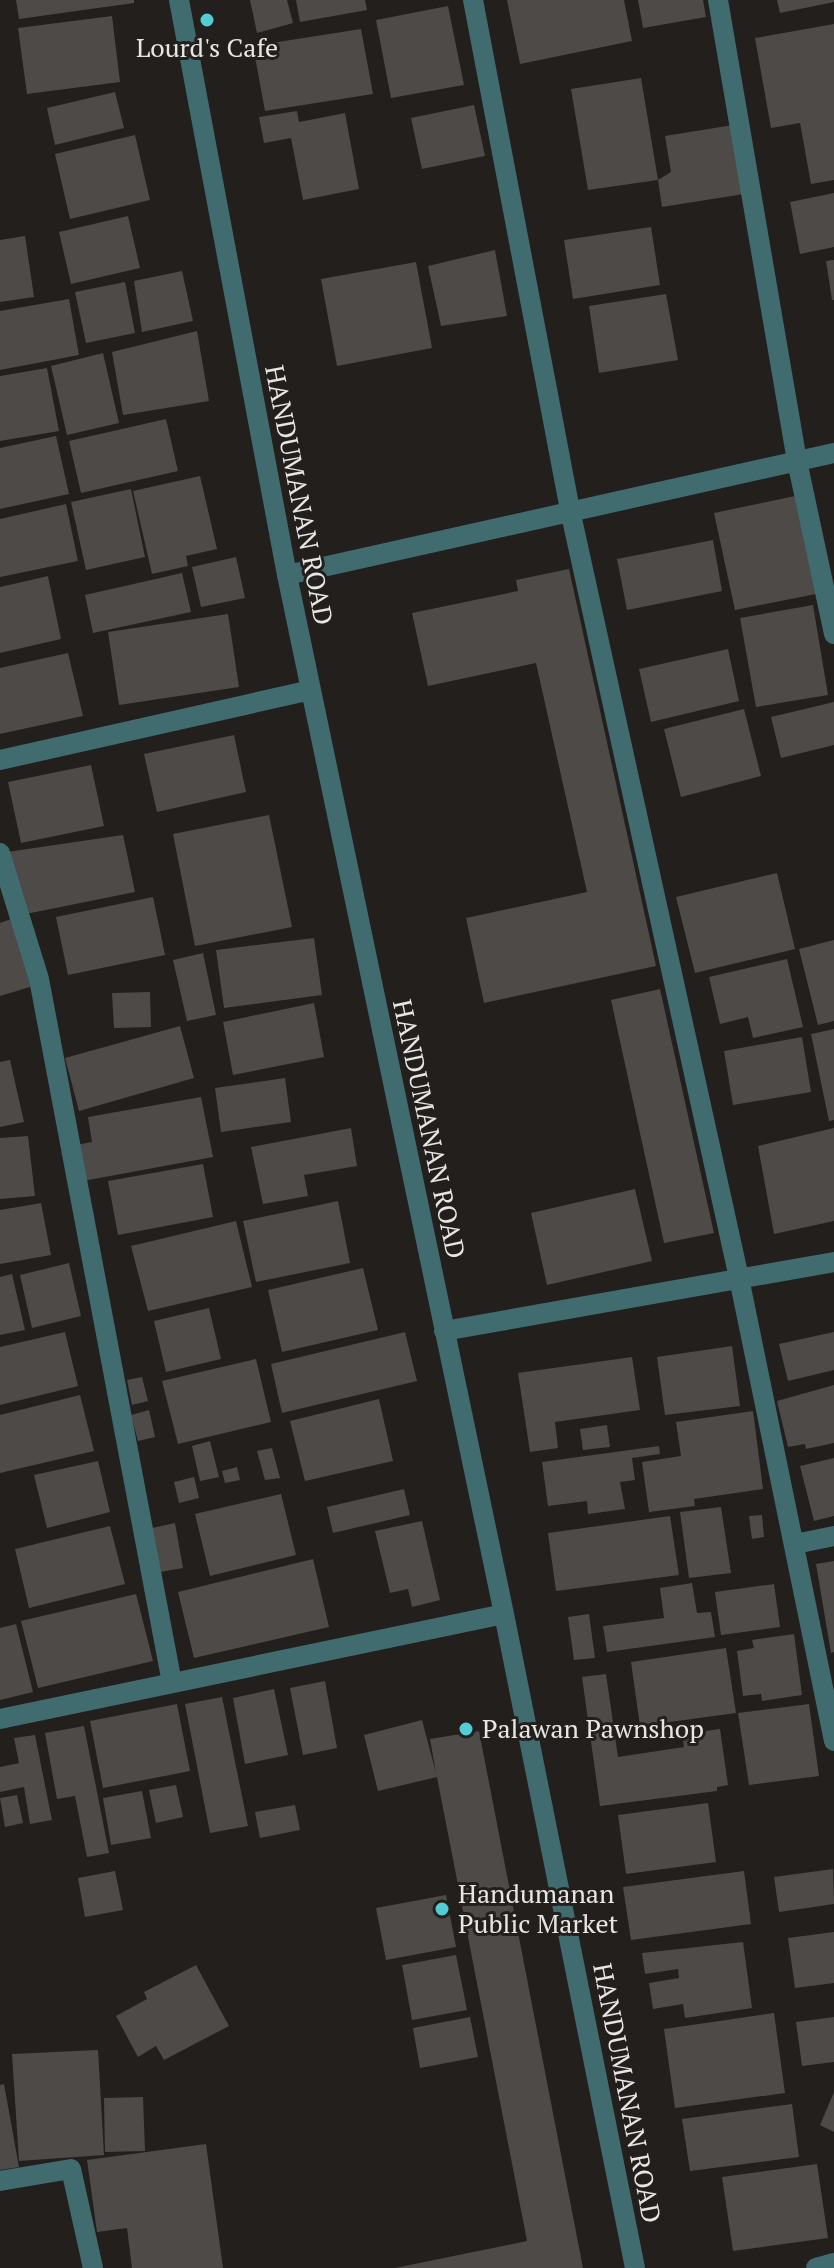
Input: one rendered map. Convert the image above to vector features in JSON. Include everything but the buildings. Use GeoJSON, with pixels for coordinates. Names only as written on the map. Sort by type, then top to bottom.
{"type":"FeatureCollection","features":[{"type":"Feature","properties":{"kind":"street","name":"HANDUMANAN ROAD"},"geometry":{"type":"LineString","coordinates":[[179,0],[287,575],[504,1614],[635,2268]]}},
{"type":"Feature","properties":{"kind":"street"},"geometry":{"type":"LineString","coordinates":[[473,0],[570,510],[739,1278],[834,1741]]}},
{"type":"Feature","properties":{"kind":"street"},"geometry":{"type":"LineString","coordinates":[[718,0],[797,461],[834,634]]}},
{"type":"Feature","properties":{"kind":"street"},"geometry":{"type":"LineString","coordinates":[[287,575],[834,453]]}},
{"type":"Feature","properties":{"kind":"street"},"geometry":{"type":"LineString","coordinates":[[0,760],[311,690]]}},
{"type":"Feature","properties":{"kind":"street"},"geometry":{"type":"LineString","coordinates":[[0,853],[39,979],[172,1683]]}},
{"type":"Feature","properties":{"kind":"street"},"geometry":{"type":"LineString","coordinates":[[444,1331],[834,1262]]}},
{"type":"Feature","properties":{"kind":"street"},"geometry":{"type":"LineString","coordinates":[[795,1544],[834,1536]]}},
{"type":"Feature","properties":{"kind":"street"},"geometry":{"type":"LineString","coordinates":[[0,1719],[504,1614]]}},
{"type":"Feature","properties":{"kind":"street"},"geometry":{"type":"LineString","coordinates":[[0,2181],[71,2169],[93,2268]]}},
{"type":"Feature","properties":{"kind":"street"},"geometry":{"type":"LineString","coordinates":[[816,2268],[834,2263]]}},
{"type":"Feature","properties":{"kind":"place","name":"Lourd's Cafe"},"geometry":{"type":"Point","coordinates":[207,20]}},
{"type":"Feature","properties":{"kind":"place","name":"Palawan Pawnshop"},"geometry":{"type":"Point","coordinates":[466,1729]}},
{"type":"Feature","properties":{"kind":"place","name":"Handumanan Public Market"},"geometry":{"type":"Point","coordinates":[442,1909]}}]}
